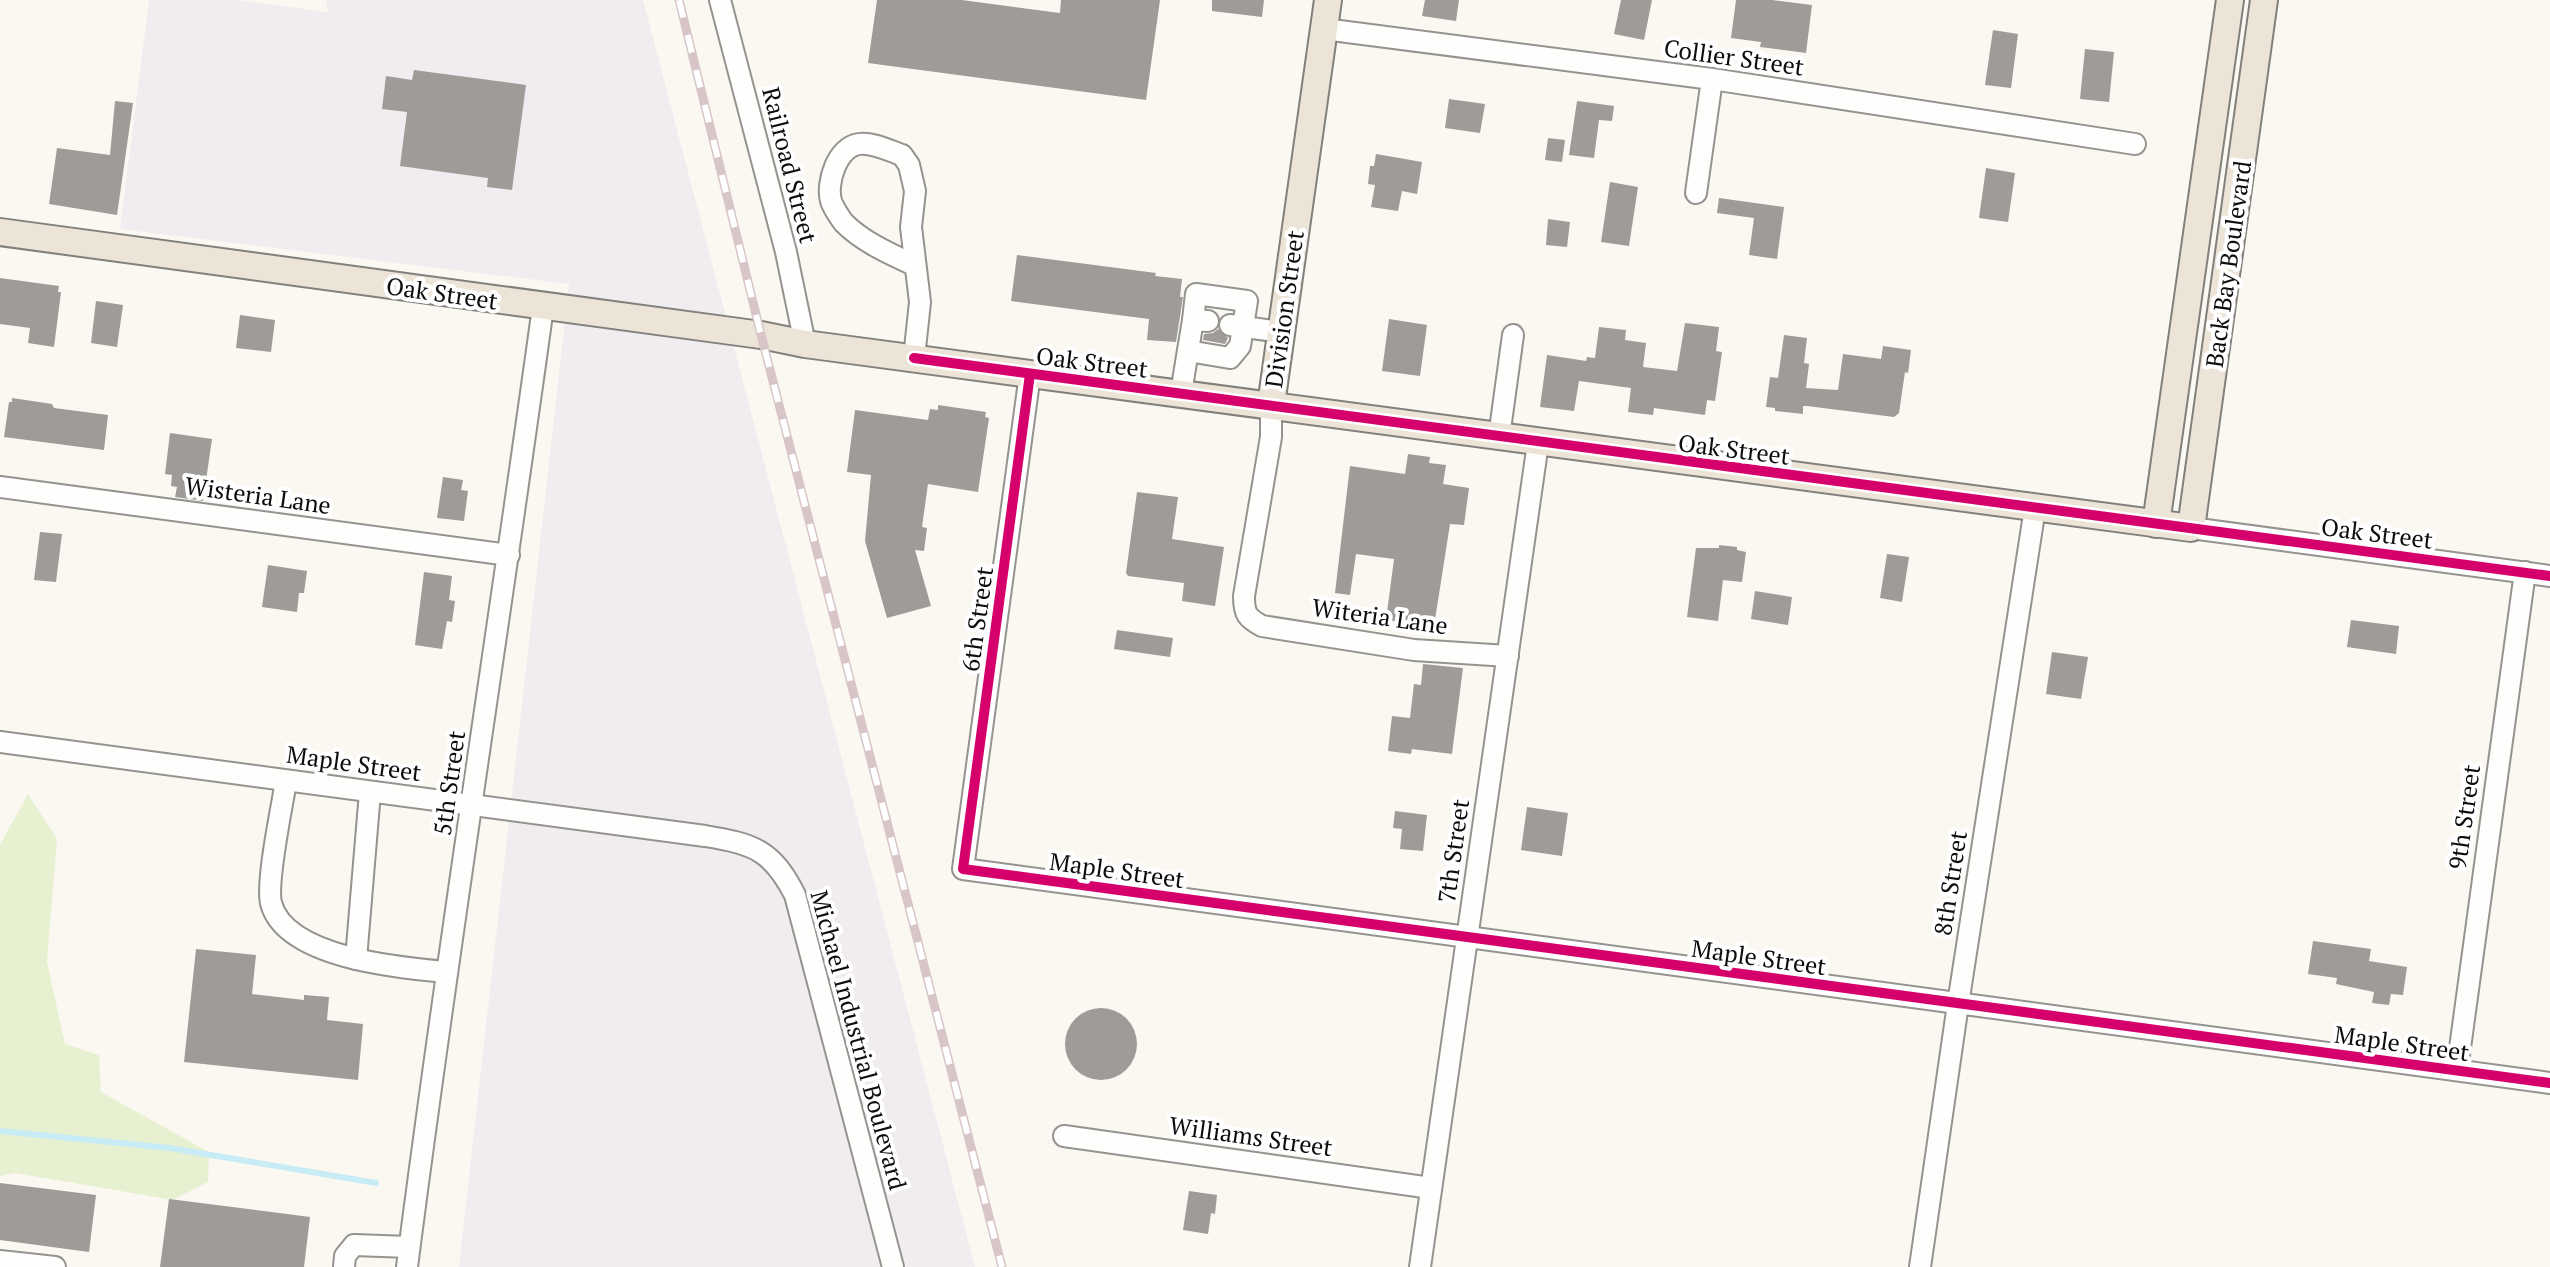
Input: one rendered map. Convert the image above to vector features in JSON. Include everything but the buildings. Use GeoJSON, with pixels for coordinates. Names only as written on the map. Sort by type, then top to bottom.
{"type":"FeatureCollection","features":[{"type":"Feature","properties":{"kind":"main road","name":"Division Street"},"geometry":{"type":"LineString","coordinates":[[1271,405],[1328,0]]}},
{"type":"Feature","properties":{"kind":"main road","name":"Back Bay Boulevard"},"geometry":{"type":"LineString","coordinates":[[2156,524],[2230,0]]}},
{"type":"Feature","properties":{"kind":"main road","name":"Back Bay Boulevard"},"geometry":{"type":"LineString","coordinates":[[2191,528],[2264,0]]}},
{"type":"Feature","properties":{"kind":"main road","name":"Oak Street"},"geometry":{"type":"LineString","coordinates":[[0,232],[761,335],[805,344],[2191,528]]}},
{"type":"Feature","properties":{"kind":"street","name":"Railroad Street"},"geometry":{"type":"LineString","coordinates":[[720,0],[786,252],[805,344]]}},
{"type":"Feature","properties":{"kind":"street","name":"Collier Street"},"geometry":{"type":"LineString","coordinates":[[1324,29],[1712,79],[2135,144]]}},
{"type":"Feature","properties":{"kind":"street"},"geometry":{"type":"LineString","coordinates":[[1696,193],[1712,79]]}},
{"type":"Feature","properties":{"kind":"street"},"geometry":{"type":"LineString","coordinates":[[914,265],[870,242],[844,222],[831,202],[831,177],[840,158],[849,149],[859,144],[873,146],[902,155],[909,165],[915,191],[911,227],[920,302],[914,358]]}},
{"type":"Feature","properties":{"kind":"street"},"geometry":{"type":"LineString","coordinates":[[1181,393],[1188,351],[1200,320],[1196,294],[1247,301],[1237,326],[1240,346],[1230,358],[1188,351]]}},
{"type":"Feature","properties":{"kind":"street","name":"5th Street"},"geometry":{"type":"LineString","coordinates":[[408,1257],[543,307]]}},
{"type":"Feature","properties":{"kind":"street"},"geometry":{"type":"LineString","coordinates":[[1237,326],[1281,332]]}},
{"type":"Feature","properties":{"kind":"street"},"geometry":{"type":"LineString","coordinates":[[1499,437],[1513,335]]}},
{"type":"Feature","properties":{"kind":"street","name":"6th Street"},"geometry":{"type":"LineString","coordinates":[[963,869],[1030,374]]}},
{"type":"Feature","properties":{"kind":"street","name":"Division Street"},"geometry":{"type":"LineString","coordinates":[[1247,618],[1244,596],[1271,437],[1271,405]]}},
{"type":"Feature","properties":{"kind":"street","name":"7th Street"},"geometry":{"type":"LineString","coordinates":[[1420,1267],[1538,443]]}},
{"type":"Feature","properties":{"kind":"street","name":"Wisteria Lane"},"geometry":{"type":"LineString","coordinates":[[0,487],[509,555]]}},
{"type":"Feature","properties":{"kind":"street","name":"8th Street"},"geometry":{"type":"LineString","coordinates":[[1920,1267],[2035,508]]}},
{"type":"Feature","properties":{"kind":"street","name":"Oak Street"},"geometry":{"type":"LineString","coordinates":[[2191,528],[2550,576]]}},
{"type":"Feature","properties":{"kind":"street","name":"9th Street"},"geometry":{"type":"LineString","coordinates":[[2457,1070],[2525,572]]}},
{"type":"Feature","properties":{"kind":"street","name":"Witeria Lane"},"geometry":{"type":"LineString","coordinates":[[1247,618],[1262,626],[1414,650],[1508,656]]}},
{"type":"Feature","properties":{"kind":"street","name":"Maple Street"},"geometry":{"type":"LineString","coordinates":[[0,742],[705,836],[747,845]]}},
{"type":"Feature","properties":{"kind":"street"},"geometry":{"type":"LineString","coordinates":[[286,781],[271,879],[271,903],[280,922],[306,940],[343,957],[395,967],[447,972]]}},
{"type":"Feature","properties":{"kind":"street"},"geometry":{"type":"LineString","coordinates":[[356,959],[370,792]]}},
{"type":"Feature","properties":{"kind":"street","name":"Michael Industrial Boulevard"},"geometry":{"type":"LineString","coordinates":[[747,845],[775,861],[795,895],[893,1267]]}},
{"type":"Feature","properties":{"kind":"street","name":"Maple Street"},"geometry":{"type":"LineString","coordinates":[[963,869],[2550,1083]]}},
{"type":"Feature","properties":{"kind":"street","name":"Williams Street"},"geometry":{"type":"LineString","coordinates":[[1064,1136],[1431,1188]]}},
{"type":"Feature","properties":{"kind":"street"},"geometry":{"type":"LineString","coordinates":[[344,1267],[345,1256],[354,1245],[408,1257]]}},
{"type":"Feature","properties":{"kind":"street"},"geometry":{"type":"LineString","coordinates":[[0,1261],[55,1267]]}},
{"type":"Feature","properties":{"kind":"shaded area"},"geometry":{"type":"Polygon","coordinates":[[[149,0],[235,0],[328,12],[326,0],[643,0],[975,1267],[459,1267],[569,284],[120,229],[149,0]]]}},
{"type":"Feature","properties":{"kind":"green space"},"geometry":{"type":"Polygon","coordinates":[[[28,794],[57,839],[47,962],[65,1044],[99,1055],[101,1092],[209,1152],[208,1182],[173,1200],[15,1173],[0,1176],[0,845],[28,794]]]}},
{"type":"Feature","properties":{"kind":"waterway"},"geometry":{"type":"LineString","coordinates":[[0,1131],[170,1148],[376,1183]]}},
{"type":"Feature","properties":{"kind":"railway"},"geometry":{"type":"LineString","coordinates":[[679,0],[761,335],[1002,1267]]}},
{"type":"Feature","properties":{"kind":"cycle path"},"geometry":{"type":"LineString","coordinates":[[914,358],[2550,576]]}},
{"type":"Feature","properties":{"kind":"cycle path"},"geometry":{"type":"LineString","coordinates":[[1030,374],[963,869],[2550,1083]]}}]}
